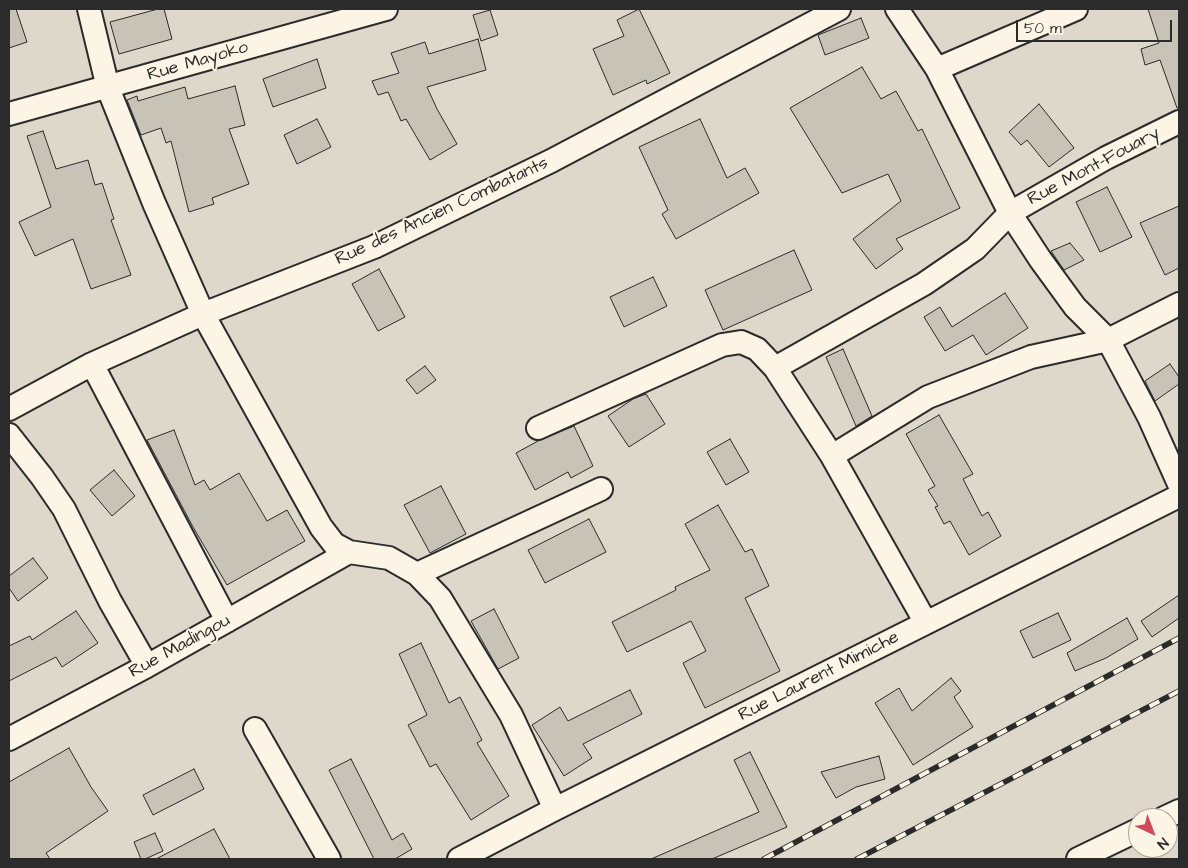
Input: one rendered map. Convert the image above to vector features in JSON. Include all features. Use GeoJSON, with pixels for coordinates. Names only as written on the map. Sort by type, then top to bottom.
{"type":"FeatureCollection","features":[{"type":"Feature","properties":{"kind":"street"},"geometry":{"type":"LineString","coordinates":[[89,9],[108,88],[154,203],[203,314],[321,527],[334,544],[349,552],[389,558],[418,574],[440,598],[511,715],[555,808]]}},
{"type":"Feature","properties":{"kind":"street","name":"Rue Mayoko"},"geometry":{"type":"LineString","coordinates":[[9,114],[108,88],[386,9]]}},
{"type":"Feature","properties":{"kind":"street","name":"Rue des Ancien Combatants"},"geometry":{"type":"LineString","coordinates":[[9,409],[92,364],[203,314],[383,243],[551,161],[839,9]]}},
{"type":"Feature","properties":{"kind":"street"},"geometry":{"type":"LineString","coordinates":[[897,9],[937,68],[1010,213],[1075,307],[1108,340],[1149,417],[1179,484]]}},
{"type":"Feature","properties":{"kind":"street"},"geometry":{"type":"LineString","coordinates":[[937,68],[1076,9]]}},
{"type":"Feature","properties":{"kind":"street","name":"Rue Mont-Fouary"},"geometry":{"type":"LineString","coordinates":[[775,368],[924,284],[975,249],[1010,213],[1106,158],[1179,122]]}},
{"type":"Feature","properties":{"kind":"street"},"geometry":{"type":"LineString","coordinates":[[832,456],[928,397],[1032,357],[1108,340],[1179,304]]}},
{"type":"Feature","properties":{"kind":"street"},"geometry":{"type":"LineString","coordinates":[[538,428],[722,345],[741,342],[757,349],[775,368],[832,456],[926,623]]}},
{"type":"Feature","properties":{"kind":"street"},"geometry":{"type":"LineString","coordinates":[[92,364],[227,621]]}},
{"type":"Feature","properties":{"kind":"street"},"geometry":{"type":"LineString","coordinates":[[9,435],[64,509],[110,602],[147,666]]}},
{"type":"Feature","properties":{"kind":"street"},"geometry":{"type":"LineString","coordinates":[[418,574],[601,489]]}},
{"type":"Feature","properties":{"kind":"street","name":"Rue Laurent Mimiche"},"geometry":{"type":"LineString","coordinates":[[459,859],[555,808],[1179,496]]}},
{"type":"Feature","properties":{"kind":"street","name":"Rue Madingou"},"geometry":{"type":"LineString","coordinates":[[9,738],[147,666],[349,552]]}},
{"type":"Feature","properties":{"kind":"street"},"geometry":{"type":"LineString","coordinates":[[254,730],[329,859]]}},
{"type":"Feature","properties":{"kind":"street"},"geometry":{"type":"LineString","coordinates":[[1078,859],[1128,835]]}},
{"type":"Feature","properties":{"kind":"shaded area"},"geometry":{"type":"Polygon","coordinates":[[[9,9],[1179,9],[1179,859],[9,859],[9,9]]]}},
{"type":"Feature","properties":{"kind":"building"},"geometry":{"type":"Polygon","coordinates":[[[9,9],[16,9],[27,42],[9,48],[9,9]]]}},
{"type":"Feature","properties":{"kind":"building"},"geometry":{"type":"Polygon","coordinates":[[[164,9],[172,39],[119,54],[110,22],[164,9]]]}},
{"type":"Feature","properties":{"kind":"building"},"geometry":{"type":"Polygon","coordinates":[[[639,9],[670,73],[647,84],[646,80],[613,95],[593,49],[624,36],[617,20],[639,9]]]}},
{"type":"Feature","properties":{"kind":"building"},"geometry":{"type":"Polygon","coordinates":[[[1148,9],[1179,9],[1179,108],[1177,108],[1160,60],[1145,65],[1141,49],[1159,43],[1148,9]]]}},
{"type":"Feature","properties":{"kind":"building"},"geometry":{"type":"Polygon","coordinates":[[[490,10],[498,35],[481,41],[473,15],[490,10]]]}},
{"type":"Feature","properties":{"kind":"building"},"geometry":{"type":"Polygon","coordinates":[[[861,18],[869,38],[825,55],[818,35],[861,18]]]}},
{"type":"Feature","properties":{"kind":"building"},"geometry":{"type":"Polygon","coordinates":[[[478,39],[486,70],[427,87],[457,144],[430,160],[406,119],[401,121],[388,92],[378,95],[372,81],[399,73],[391,53],[425,42],[429,54],[478,39]]]}},
{"type":"Feature","properties":{"kind":"building"},"geometry":{"type":"Polygon","coordinates":[[[317,59],[326,88],[273,107],[263,79],[317,59]]]}},
{"type":"Feature","properties":{"kind":"building"},"geometry":{"type":"Polygon","coordinates":[[[862,67],[881,99],[896,91],[918,131],[922,129],[960,208],[896,239],[903,249],[876,269],[853,239],[901,201],[888,174],[842,193],[790,108],[862,67]]]}},
{"type":"Feature","properties":{"kind":"building"},"geometry":{"type":"Polygon","coordinates":[[[235,86],[245,125],[229,129],[249,184],[212,198],[214,204],[189,212],[171,141],[166,143],[161,128],[141,135],[127,100],[137,96],[138,101],[185,87],[188,99],[235,86]]]}},
{"type":"Feature","properties":{"kind":"building"},"geometry":{"type":"Polygon","coordinates":[[[1039,104],[1074,148],[1049,167],[1027,140],[1021,145],[1009,132],[1039,104]]]}},
{"type":"Feature","properties":{"kind":"building"},"geometry":{"type":"Polygon","coordinates":[[[317,119],[331,147],[297,164],[284,135],[317,119]]]}},
{"type":"Feature","properties":{"kind":"building"},"geometry":{"type":"Polygon","coordinates":[[[700,119],[727,178],[745,168],[759,193],[676,239],[662,214],[668,210],[639,147],[700,119]]]}},
{"type":"Feature","properties":{"kind":"building"},"geometry":{"type":"Polygon","coordinates":[[[43,131],[56,169],[88,160],[95,185],[102,183],[114,219],[111,220],[131,275],[91,289],[73,239],[35,256],[19,222],[51,207],[27,136],[43,131]]]}},
{"type":"Feature","properties":{"kind":"building"},"geometry":{"type":"Polygon","coordinates":[[[1107,187],[1132,237],[1100,252],[1076,202],[1107,187]]]}},
{"type":"Feature","properties":{"kind":"building"},"geometry":{"type":"Polygon","coordinates":[[[1179,206],[1179,268],[1165,275],[1140,223],[1179,206]]]}},
{"type":"Feature","properties":{"kind":"building"},"geometry":{"type":"Polygon","coordinates":[[[1070,243],[1084,260],[1064,270],[1051,251],[1070,243]]]}},
{"type":"Feature","properties":{"kind":"building"},"geometry":{"type":"Polygon","coordinates":[[[794,250],[812,290],[723,330],[705,290],[794,250]]]}},
{"type":"Feature","properties":{"kind":"building"},"geometry":{"type":"Polygon","coordinates":[[[379,269],[405,317],[378,331],[352,284],[379,269]]]}},
{"type":"Feature","properties":{"kind":"building"},"geometry":{"type":"Polygon","coordinates":[[[653,277],[667,306],[624,327],[610,297],[653,277]]]}},
{"type":"Feature","properties":{"kind":"building"},"geometry":{"type":"Polygon","coordinates":[[[1005,293],[1028,328],[986,355],[973,335],[945,351],[924,317],[940,307],[952,327],[1005,293]]]}},
{"type":"Feature","properties":{"kind":"building"},"geometry":{"type":"Polygon","coordinates":[[[843,349],[872,416],[856,426],[826,357],[843,349]]]}},
{"type":"Feature","properties":{"kind":"building"},"geometry":{"type":"Polygon","coordinates":[[[1170,364],[1179,377],[1179,384],[1155,401],[1145,381],[1170,364]]]}},
{"type":"Feature","properties":{"kind":"building"},"geometry":{"type":"Polygon","coordinates":[[[425,366],[436,380],[417,394],[406,380],[425,366]]]}},
{"type":"Feature","properties":{"kind":"building"},"geometry":{"type":"Polygon","coordinates":[[[646,394],[665,424],[629,447],[608,416],[633,399],[646,394]]]}},
{"type":"Feature","properties":{"kind":"building"},"geometry":{"type":"Polygon","coordinates":[[[939,415],[973,474],[963,479],[982,516],[988,512],[1001,536],[969,555],[950,521],[944,524],[935,507],[938,506],[928,490],[935,486],[906,434],[939,415]]]}},
{"type":"Feature","properties":{"kind":"building"},"geometry":{"type":"Polygon","coordinates":[[[574,426],[593,466],[571,478],[568,472],[535,490],[516,453],[538,441],[574,426]]]}},
{"type":"Feature","properties":{"kind":"building"},"geometry":{"type":"Polygon","coordinates":[[[174,430],[195,485],[204,480],[210,490],[239,473],[267,521],[287,510],[305,541],[227,585],[193,527],[147,440],[174,430]]]}},
{"type":"Feature","properties":{"kind":"building"},"geometry":{"type":"Polygon","coordinates":[[[730,439],[749,472],[726,485],[707,452],[730,439]]]}},
{"type":"Feature","properties":{"kind":"building"},"geometry":{"type":"Polygon","coordinates":[[[114,470],[135,496],[112,516],[90,490],[114,470]]]}},
{"type":"Feature","properties":{"kind":"building"},"geometry":{"type":"Polygon","coordinates":[[[441,486],[466,534],[430,553],[404,505],[441,486]]]}},
{"type":"Feature","properties":{"kind":"building"},"geometry":{"type":"Polygon","coordinates":[[[718,505],[745,552],[752,549],[769,586],[745,598],[780,671],[705,708],[683,663],[706,651],[691,621],[627,652],[612,622],[676,590],[675,587],[710,570],[685,524],[718,505]]]}},
{"type":"Feature","properties":{"kind":"building"},"geometry":{"type":"Polygon","coordinates":[[[589,519],[606,552],[545,583],[528,550],[589,519]]]}},
{"type":"Feature","properties":{"kind":"building"},"geometry":{"type":"Polygon","coordinates":[[[33,558],[48,578],[18,601],[9,588],[9,576],[33,558]]]}},
{"type":"Feature","properties":{"kind":"building"},"geometry":{"type":"Polygon","coordinates":[[[1179,595],[1179,618],[1152,637],[1141,621],[1179,595]]]}},
{"type":"Feature","properties":{"kind":"building"},"geometry":{"type":"Polygon","coordinates":[[[494,609],[519,658],[498,669],[471,621],[494,609]]]}},
{"type":"Feature","properties":{"kind":"building"},"geometry":{"type":"Polygon","coordinates":[[[76,611],[98,643],[62,667],[56,657],[9,681],[9,646],[30,636],[32,640],[76,611]]]}},
{"type":"Feature","properties":{"kind":"building"},"geometry":{"type":"Polygon","coordinates":[[[1058,613],[1071,640],[1033,658],[1020,631],[1058,613]]]}},
{"type":"Feature","properties":{"kind":"building"},"geometry":{"type":"Polygon","coordinates":[[[1127,618],[1138,639],[1106,658],[1075,671],[1067,653],[1127,618]]]}},
{"type":"Feature","properties":{"kind":"building"},"geometry":{"type":"Polygon","coordinates":[[[421,643],[449,703],[460,697],[482,740],[477,743],[509,796],[471,820],[436,764],[430,767],[408,725],[427,715],[399,654],[421,643]]]}},
{"type":"Feature","properties":{"kind":"building"},"geometry":{"type":"Polygon","coordinates":[[[951,678],[961,691],[954,697],[973,727],[913,765],[875,703],[899,688],[912,711],[951,678]]]}},
{"type":"Feature","properties":{"kind":"building"},"geometry":{"type":"Polygon","coordinates":[[[630,690],[642,714],[583,744],[592,758],[564,776],[532,725],[560,707],[568,721],[630,690]]]}},
{"type":"Feature","properties":{"kind":"building"},"geometry":{"type":"Polygon","coordinates":[[[69,748],[91,787],[108,811],[46,853],[50,859],[9,859],[9,782],[69,748]]]}},
{"type":"Feature","properties":{"kind":"building"},"geometry":{"type":"Polygon","coordinates":[[[750,752],[787,827],[712,859],[651,859],[759,812],[734,760],[750,752]]]}},
{"type":"Feature","properties":{"kind":"building"},"geometry":{"type":"Polygon","coordinates":[[[879,756],[885,779],[856,787],[836,798],[821,772],[879,756]]]}},
{"type":"Feature","properties":{"kind":"building"},"geometry":{"type":"Polygon","coordinates":[[[351,759],[392,840],[403,833],[412,849],[395,859],[374,859],[329,770],[351,759]]]}},
{"type":"Feature","properties":{"kind":"building"},"geometry":{"type":"Polygon","coordinates":[[[194,769],[204,789],[153,815],[143,795],[194,769]]]}},
{"type":"Feature","properties":{"kind":"building"},"geometry":{"type":"Polygon","coordinates":[[[214,829],[230,859],[156,859],[214,829]]]}},
{"type":"Feature","properties":{"kind":"building"},"geometry":{"type":"Polygon","coordinates":[[[155,833],[163,851],[141,859],[134,842],[155,833]]]}},
{"type":"Feature","properties":{"kind":"railway"},"geometry":{"type":"LineString","coordinates":[[764,859],[1179,638]]}},
{"type":"Feature","properties":{"kind":"railway"},"geometry":{"type":"LineString","coordinates":[[857,859],[1179,691]]}}]}
